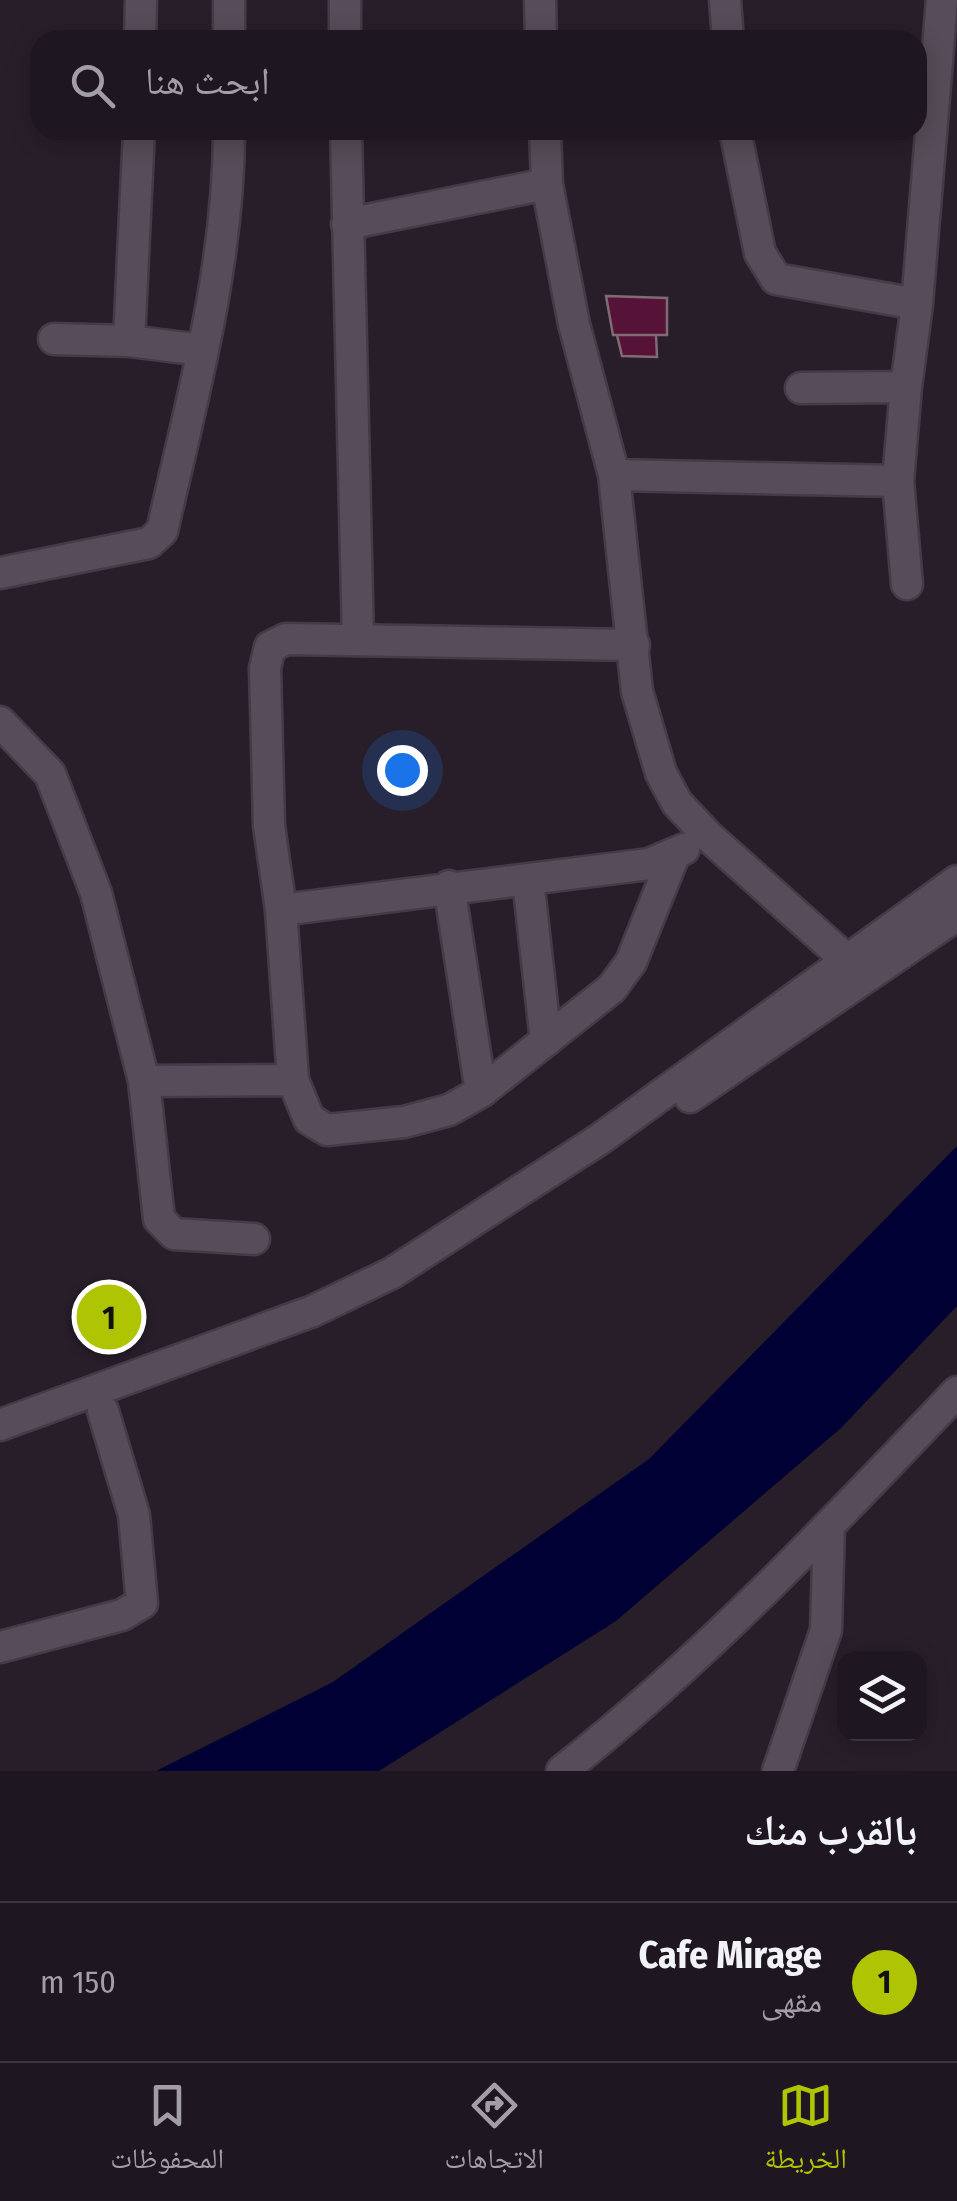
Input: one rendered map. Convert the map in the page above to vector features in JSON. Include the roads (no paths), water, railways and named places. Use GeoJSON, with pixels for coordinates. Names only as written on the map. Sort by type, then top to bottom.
{"type":"FeatureCollection","features":[{"type":"Feature","properties":{"kind":"street"},"geometry":{"type":"LineString","coordinates":[[140,30],[141,0]]}},
{"type":"Feature","properties":{"kind":"street"},"geometry":{"type":"LineString","coordinates":[[229,0],[229,30]]}},
{"type":"Feature","properties":{"kind":"street"},"geometry":{"type":"LineString","coordinates":[[345,0],[346,30]]}},
{"type":"Feature","properties":{"kind":"street"},"geometry":{"type":"LineString","coordinates":[[540,0],[541,30]]}},
{"type":"Feature","properties":{"kind":"street"},"geometry":{"type":"LineString","coordinates":[[726,0],[728,30]]}},
{"type":"Feature","properties":{"kind":"street"},"geometry":{"type":"LineString","coordinates":[[907,584],[898,482],[918,304],[942,0]]}},
{"type":"Feature","properties":{"kind":"street"},"geometry":{"type":"LineString","coordinates":[[129,341],[139,140]]}},
{"type":"Feature","properties":{"kind":"street"},"geometry":{"type":"LineString","coordinates":[[0,573],[158,538],[202,350],[224,234],[229,140]]}},
{"type":"Feature","properties":{"kind":"street"},"geometry":{"type":"LineString","coordinates":[[346,140],[358,640]]}},
{"type":"Feature","properties":{"kind":"street"},"geometry":{"type":"LineString","coordinates":[[544,140],[546,184],[574,324],[614,475],[637,691],[661,772],[677,802],[708,836],[857,967]]}},
{"type":"Feature","properties":{"kind":"street"},"geometry":{"type":"LineString","coordinates":[[737,140],[760,253],[776,279],[918,304]]}},
{"type":"Feature","properties":{"kind":"street"},"geometry":{"type":"LineString","coordinates":[[347,224],[546,184]]}},
{"type":"Feature","properties":{"kind":"street"},"geometry":{"type":"LineString","coordinates":[[54,339],[129,341],[202,350]]}},
{"type":"Feature","properties":{"kind":"street"},"geometry":{"type":"LineString","coordinates":[[801,388],[906,388]]}},
{"type":"Feature","properties":{"kind":"street"},"geometry":{"type":"LineString","coordinates":[[614,475],[898,482]]}},
{"type":"Feature","properties":{"kind":"street"},"geometry":{"type":"LineString","coordinates":[[634,646],[286,639],[270,647],[266,668],[269,826],[281,910],[292,1080],[309,1119],[326,1130],[404,1122],[448,1110],[481,1092],[612,988],[631,962],[676,853]]}},
{"type":"Feature","properties":{"kind":"street"},"geometry":{"type":"LineString","coordinates":[[0,722],[50,774],[63,796],[113,951],[144,1081],[163,1228],[174,1234],[254,1240]]}},
{"type":"Feature","properties":{"kind":"street"},"geometry":{"type":"LineString","coordinates":[[281,910],[449,886],[650,864],[708,836]]}},
{"type":"Feature","properties":{"kind":"street"},"geometry":{"type":"LineString","coordinates":[[528,880],[546,1041]]}},
{"type":"Feature","properties":{"kind":"street"},"geometry":{"type":"LineString","coordinates":[[0,1446],[103,1411],[320,1327],[397,1289],[527,1208],[857,967],[957,881]]}},
{"type":"Feature","properties":{"kind":"street"},"geometry":{"type":"LineString","coordinates":[[449,886],[481,1092]]}},
{"type":"Feature","properties":{"kind":"street"},"geometry":{"type":"LineString","coordinates":[[0,1426],[242,1339],[392,1272],[857,967],[957,915]]}},
{"type":"Feature","properties":{"kind":"street"},"geometry":{"type":"LineString","coordinates":[[144,1081],[292,1080]]}},
{"type":"Feature","properties":{"kind":"street"},"geometry":{"type":"LineString","coordinates":[[562,1771],[634,1714],[828,1528],[957,1392]]}},
{"type":"Feature","properties":{"kind":"street"},"geometry":{"type":"LineString","coordinates":[[0,1647],[122,1615],[142,1603],[134,1515],[103,1411]]}},
{"type":"Feature","properties":{"kind":"street"},"geometry":{"type":"LineString","coordinates":[[778,1771],[826,1630],[828,1528]]}},
{"type":"Feature","properties":{"kind":"place","name":"Cafe Mirage"},"geometry":{"type":"Point","coordinates":[109,1317]}}]}
